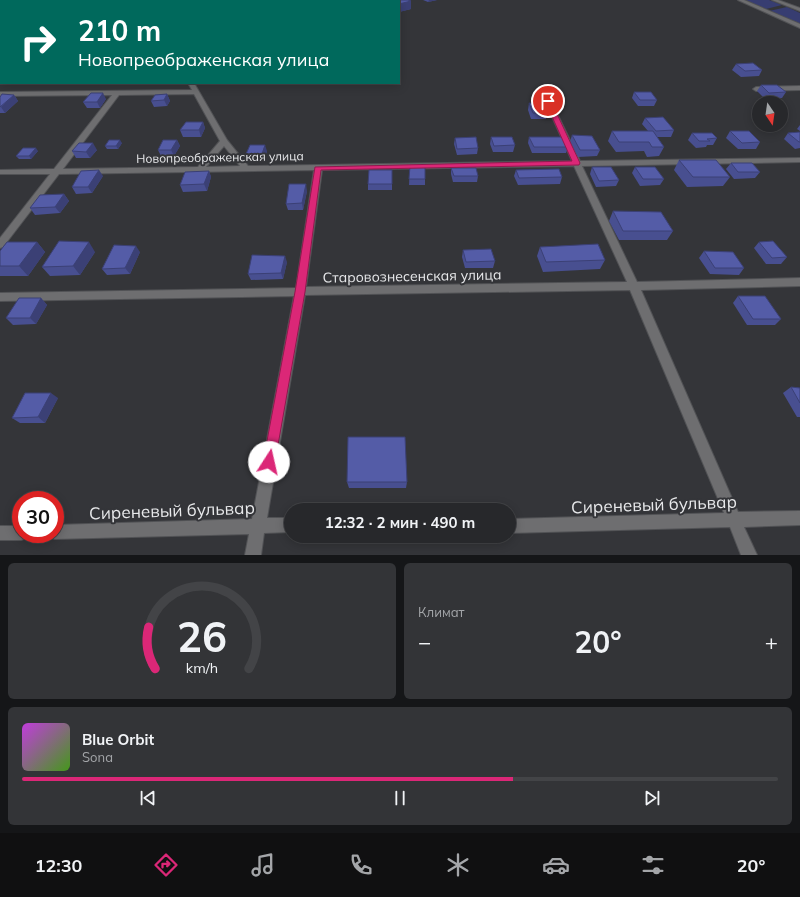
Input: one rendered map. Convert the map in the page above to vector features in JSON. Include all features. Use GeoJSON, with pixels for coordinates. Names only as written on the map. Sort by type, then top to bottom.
{"type":"FeatureCollection","features":[{"type":"Feature","properties":{"kind":"street"},"geometry":{"type":"LineString","coordinates":[[740,0],[800,26]]}},
{"type":"Feature","properties":{"kind":"street"},"geometry":{"type":"LineString","coordinates":[[774,0],[800,10]]}},
{"type":"Feature","properties":{"kind":"street"},"geometry":{"type":"LineString","coordinates":[[192,84],[224,141],[246,169]]}},
{"type":"Feature","properties":{"kind":"street"},"geometry":{"type":"LineString","coordinates":[[756,89],[800,88]]}},
{"type":"Feature","properties":{"kind":"street"},"geometry":{"type":"LineString","coordinates":[[0,94],[197,92]]}},
{"type":"Feature","properties":{"kind":"street"},"geometry":{"type":"LineString","coordinates":[[0,245],[116,94]]}},
{"type":"Feature","properties":{"kind":"street"},"geometry":{"type":"LineString","coordinates":[[548,101],[634,286],[749,555]]}},
{"type":"Feature","properties":{"kind":"street"},"geometry":{"type":"LineString","coordinates":[[199,170],[224,141]]}},
{"type":"Feature","properties":{"kind":"street","name":"Новопреображенская улица"},"geometry":{"type":"LineString","coordinates":[[0,172],[800,160]]}},
{"type":"Feature","properties":{"kind":"street"},"geometry":{"type":"LineString","coordinates":[[253,555],[300,292],[318,168]]}},
{"type":"Feature","properties":{"kind":"street","name":"Старовознесенская улица"},"geometry":{"type":"LineString","coordinates":[[0,297],[800,282]]}},
{"type":"Feature","properties":{"kind":"street","name":"Сиреневый бульвар"},"geometry":{"type":"LineString","coordinates":[[516,526],[800,518]]}},
{"type":"Feature","properties":{"kind":"street","name":"Сиреневый бульвар"},"geometry":{"type":"LineString","coordinates":[[64,532],[258,524],[284,525]]}},
{"type":"Feature","properties":{"kind":"street"},"geometry":{"type":"LineString","coordinates":[[0,533],[12,533]]}},
{"type":"Feature","properties":{"kind":"shaded area"},"geometry":{"type":"Polygon","coordinates":[[[745,0],[769,0],[782,5],[766,9],[745,0]]]}},
{"type":"Feature","properties":{"kind":"shaded area"},"geometry":{"type":"Polygon","coordinates":[[[787,7],[800,13],[800,24],[769,11],[787,7]]]}},
{"type":"Feature","properties":{"kind":"building"},"geometry":{"type":"Polygon","coordinates":[[[400,0],[411,1],[400,4],[400,0]]]}},
{"type":"Feature","properties":{"kind":"building"},"geometry":{"type":"Polygon","coordinates":[[[753,63],[762,70],[745,71],[736,64],[753,63]]]}},
{"type":"Feature","properties":{"kind":"building"},"geometry":{"type":"Polygon","coordinates":[[[761,85],[777,85],[786,92],[769,93],[761,85]]]}},
{"type":"Feature","properties":{"kind":"building"},"geometry":{"type":"Polygon","coordinates":[[[634,92],[651,92],[657,100],[640,100],[634,92]]]}},
{"type":"Feature","properties":{"kind":"building"},"geometry":{"type":"Polygon","coordinates":[[[91,93],[103,93],[97,102],[83,102],[91,93]]]}},
{"type":"Feature","properties":{"kind":"building"},"geometry":{"type":"Polygon","coordinates":[[[2,94],[14,95],[0,107],[0,97],[2,94]]]}},
{"type":"Feature","properties":{"kind":"building"},"geometry":{"type":"Polygon","coordinates":[[[167,94],[164,100],[151,101],[155,95],[167,94]]]}},
{"type":"Feature","properties":{"kind":"building"},"geometry":{"type":"Polygon","coordinates":[[[529,103],[542,104],[548,113],[533,113],[529,103]]]}},
{"type":"Feature","properties":{"kind":"building"},"geometry":{"type":"Polygon","coordinates":[[[663,117],[674,130],[656,131],[645,118],[663,117]]]}},
{"type":"Feature","properties":{"kind":"building"},"geometry":{"type":"Polygon","coordinates":[[[186,122],[203,122],[199,130],[180,130],[186,122]]]}},
{"type":"Feature","properties":{"kind":"building"},"geometry":{"type":"Polygon","coordinates":[[[612,131],[653,131],[664,147],[652,147],[649,142],[619,142],[612,131]]]}},
{"type":"Feature","properties":{"kind":"building"},"geometry":{"type":"Polygon","coordinates":[[[730,131],[749,131],[760,142],[742,143],[730,131]]]}},
{"type":"Feature","properties":{"kind":"building"},"geometry":{"type":"Polygon","coordinates":[[[800,132],[800,142],[788,133],[800,132]]]}},
{"type":"Feature","properties":{"kind":"building"},"geometry":{"type":"Polygon","coordinates":[[[692,133],[712,133],[717,138],[707,139],[710,141],[699,141],[692,133]]]}},
{"type":"Feature","properties":{"kind":"building"},"geometry":{"type":"Polygon","coordinates":[[[572,135],[592,136],[600,150],[580,150],[572,135]]]}},
{"type":"Feature","properties":{"kind":"building"},"geometry":{"type":"Polygon","coordinates":[[[476,137],[478,148],[457,149],[455,138],[476,137]]]}},
{"type":"Feature","properties":{"kind":"building"},"geometry":{"type":"Polygon","coordinates":[[[491,137],[512,137],[515,145],[494,146],[491,137]]]}},
{"type":"Feature","properties":{"kind":"building"},"geometry":{"type":"Polygon","coordinates":[[[529,137],[564,137],[568,147],[534,147],[529,137]]]}},
{"type":"Feature","properties":{"kind":"building"},"geometry":{"type":"Polygon","coordinates":[[[109,140],[120,140],[116,146],[105,146],[109,140]]]}},
{"type":"Feature","properties":{"kind":"building"},"geometry":{"type":"Polygon","coordinates":[[[163,140],[177,140],[171,150],[158,150],[163,140]]]}},
{"type":"Feature","properties":{"kind":"building"},"geometry":{"type":"Polygon","coordinates":[[[79,143],[93,143],[86,152],[72,151],[79,143]]]}},
{"type":"Feature","properties":{"kind":"building"},"geometry":{"type":"Polygon","coordinates":[[[250,145],[265,145],[262,154],[246,154],[250,145]]]}},
{"type":"Feature","properties":{"kind":"building"},"geometry":{"type":"Polygon","coordinates":[[[23,148],[36,148],[29,156],[16,156],[23,148]]]}},
{"type":"Feature","properties":{"kind":"building"},"geometry":{"type":"Polygon","coordinates":[[[679,160],[716,160],[730,177],[693,177],[679,160]]]}},
{"type":"Feature","properties":{"kind":"building"},"geometry":{"type":"Polygon","coordinates":[[[731,163],[752,163],[760,172],[738,172],[731,163]]]}},
{"type":"Feature","properties":{"kind":"building"},"geometry":{"type":"Polygon","coordinates":[[[410,166],[425,167],[425,179],[409,179],[410,166]]]}},
{"type":"Feature","properties":{"kind":"building"},"geometry":{"type":"Polygon","coordinates":[[[592,167],[611,167],[619,180],[599,181],[592,167]]]}},
{"type":"Feature","properties":{"kind":"building"},"geometry":{"type":"Polygon","coordinates":[[[635,167],[655,167],[664,179],[643,179],[635,167]]]}},
{"type":"Feature","properties":{"kind":"building"},"geometry":{"type":"Polygon","coordinates":[[[451,168],[476,168],[478,176],[454,176],[451,168]]]}},
{"type":"Feature","properties":{"kind":"building"},"geometry":{"type":"Polygon","coordinates":[[[559,169],[562,177],[519,178],[516,170],[559,169]]]}},
{"type":"Feature","properties":{"kind":"building"},"geometry":{"type":"Polygon","coordinates":[[[99,170],[88,187],[72,187],[81,171],[99,170]]]}},
{"type":"Feature","properties":{"kind":"building"},"geometry":{"type":"Polygon","coordinates":[[[369,170],[392,170],[392,184],[368,184],[369,170]]]}},
{"type":"Feature","properties":{"kind":"building"},"geometry":{"type":"Polygon","coordinates":[[[209,171],[204,184],[180,185],[185,172],[209,171]]]}},
{"type":"Feature","properties":{"kind":"building"},"geometry":{"type":"Polygon","coordinates":[[[289,184],[306,184],[302,203],[286,204],[289,184]]]}},
{"type":"Feature","properties":{"kind":"building"},"geometry":{"type":"Polygon","coordinates":[[[64,194],[55,207],[30,208],[40,195],[64,194]]]}},
{"type":"Feature","properties":{"kind":"building"},"geometry":{"type":"Polygon","coordinates":[[[613,211],[661,212],[673,231],[623,231],[613,211]]]}},
{"type":"Feature","properties":{"kind":"building"},"geometry":{"type":"Polygon","coordinates":[[[59,241],[89,242],[73,266],[42,267],[59,241]]]}},
{"type":"Feature","properties":{"kind":"building"},"geometry":{"type":"Polygon","coordinates":[[[773,241],[787,257],[772,258],[759,242],[773,241]]]}},
{"type":"Feature","properties":{"kind":"building"},"geometry":{"type":"Polygon","coordinates":[[[7,242],[37,242],[19,266],[0,266],[0,251],[7,242]]]}},
{"type":"Feature","properties":{"kind":"building"},"geometry":{"type":"Polygon","coordinates":[[[598,244],[605,260],[546,262],[540,247],[598,244]]]}},
{"type":"Feature","properties":{"kind":"building"},"geometry":{"type":"Polygon","coordinates":[[[114,245],[136,246],[125,268],[102,269],[114,245]]]}},
{"type":"Feature","properties":{"kind":"building"},"geometry":{"type":"Polygon","coordinates":[[[491,249],[495,261],[466,262],[463,250],[491,249]]]}},
{"type":"Feature","properties":{"kind":"building"},"geometry":{"type":"Polygon","coordinates":[[[704,251],[733,252],[744,268],[715,268],[704,251]]]}},
{"type":"Feature","properties":{"kind":"building"},"geometry":{"type":"Polygon","coordinates":[[[252,255],[285,256],[281,273],[248,274],[252,255]]]}},
{"type":"Feature","properties":{"kind":"building"},"geometry":{"type":"Polygon","coordinates":[[[738,296],[765,296],[781,319],[753,319],[738,296]]]}},
{"type":"Feature","properties":{"kind":"building"},"geometry":{"type":"Polygon","coordinates":[[[19,298],[41,298],[30,318],[6,318],[19,298]]]}},
{"type":"Feature","properties":{"kind":"building"},"geometry":{"type":"Polygon","coordinates":[[[791,387],[800,388],[800,403],[791,387]]]}},
{"type":"Feature","properties":{"kind":"building"},"geometry":{"type":"Polygon","coordinates":[[[25,393],[51,393],[38,417],[12,418],[25,393]]]}},
{"type":"Feature","properties":{"kind":"building"},"geometry":{"type":"Polygon","coordinates":[[[348,437],[405,437],[407,482],[347,482],[348,437]]]}},
{"type":"Feature","properties":{"kind":"route"},"geometry":{"type":"LineString","coordinates":[[269,462],[300,292],[318,168],[577,163],[548,101]]}}]}
